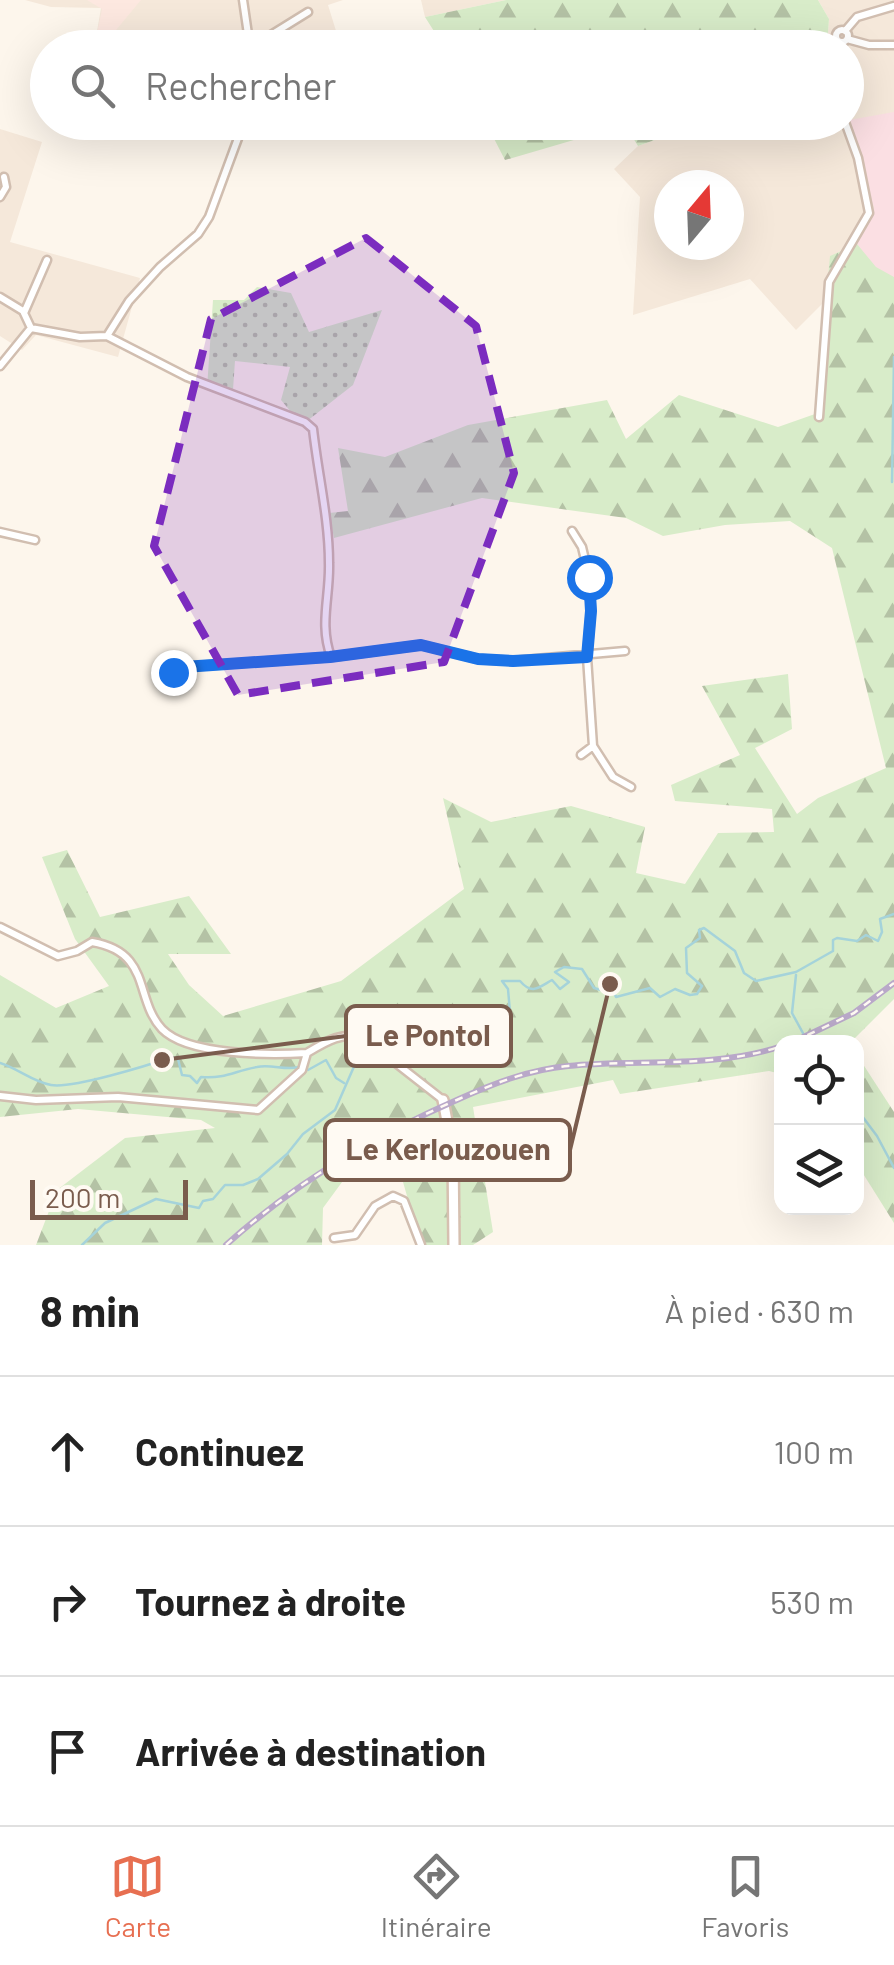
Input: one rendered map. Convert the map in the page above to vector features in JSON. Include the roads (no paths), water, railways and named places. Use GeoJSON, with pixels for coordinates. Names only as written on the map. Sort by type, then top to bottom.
{"type":"FeatureCollection","features":[{"type":"Feature","properties":{"kind":"street"},"geometry":{"type":"LineString","coordinates":[[243,0],[247,30]]}},
{"type":"Feature","properties":{"kind":"street"},"geometry":{"type":"LineString","coordinates":[[849,30],[856,17],[894,6]]}},
{"type":"Feature","properties":{"kind":"street"},"geometry":{"type":"LineString","coordinates":[[279,30],[308,12]]}},
{"type":"Feature","properties":{"kind":"street"},"geometry":{"type":"LineString","coordinates":[[864,42],[894,45]]}},
{"type":"Feature","properties":{"kind":"street"},"geometry":{"type":"LineString","coordinates":[[107,336],[129,301],[198,234],[239,140]]}},
{"type":"Feature","properties":{"kind":"street"},"geometry":{"type":"LineString","coordinates":[[819,417],[829,282],[869,213],[852,140]]}},
{"type":"Feature","properties":{"kind":"street"},"geometry":{"type":"LineString","coordinates":[[0,197],[6,187],[4,177]]}},
{"type":"Feature","properties":{"kind":"street"},"geometry":{"type":"LineString","coordinates":[[24,313],[46,260]]}},
{"type":"Feature","properties":{"kind":"street"},"geometry":{"type":"LineString","coordinates":[[0,297],[24,313],[31,328]]}},
{"type":"Feature","properties":{"kind":"street"},"geometry":{"type":"LineString","coordinates":[[31,328],[89,338],[107,336],[187,377],[305,422],[314,429],[328,538],[330,568],[323,624],[330,657]]}},
{"type":"Feature","properties":{"kind":"street"},"geometry":{"type":"LineString","coordinates":[[0,366],[31,328]]}},
{"type":"Feature","properties":{"kind":"street"},"geometry":{"type":"LineString","coordinates":[[572,531],[582,547],[589,577],[587,657],[593,746],[613,776],[631,788]]}},
{"type":"Feature","properties":{"kind":"street"},"geometry":{"type":"LineString","coordinates":[[0,532],[35,540]]}},
{"type":"Feature","properties":{"kind":"street"},"geometry":{"type":"LineString","coordinates":[[173,672],[184,667],[330,657],[421,645],[478,659],[513,661],[626,651]]}},
{"type":"Feature","properties":{"kind":"street"},"geometry":{"type":"LineString","coordinates":[[581,755],[593,746]]}},
{"type":"Feature","properties":{"kind":"street"},"geometry":{"type":"LineString","coordinates":[[0,927],[58,956],[92,942],[112,949],[140,973],[154,1018],[178,1040],[248,1056],[307,1053],[350,1035],[366,1039],[443,1100],[453,1153],[454,1245]]}},
{"type":"Feature","properties":{"kind":"street"},"geometry":{"type":"LineString","coordinates":[[0,1096],[36,1100],[118,1097],[258,1110],[302,1070],[307,1053]]}},
{"type":"Feature","properties":{"kind":"street"},"geometry":{"type":"LineString","coordinates":[[334,1238],[355,1235],[374,1206],[392,1196],[404,1202],[420,1245]]}},
{"type":"Feature","properties":{"kind":"waterway"},"geometry":{"type":"LineString","coordinates":[[892,482],[894,357]]}},
{"type":"Feature","properties":{"kind":"waterway"},"geometry":{"type":"LineString","coordinates":[[82,1245],[105,1223],[156,1199],[199,1208],[225,1185],[243,1185],[258,1179],[303,1134],[335,1110],[366,1043],[408,1020],[420,1019],[437,1029],[455,1017],[464,1023],[473,1010],[482,1009],[502,1017],[510,1012],[508,989],[502,981],[520,981],[532,989],[552,980],[560,989],[569,982],[555,972],[564,967],[582,969],[594,988],[601,990],[610,984],[616,997],[650,988],[660,997],[675,989],[697,994],[702,986],[687,973],[686,948],[700,938],[699,930],[704,928],[735,951],[744,973],[756,981],[796,972],[833,951],[833,940],[837,938],[857,941],[866,935],[878,941],[882,932],[880,919],[894,914]]}},
{"type":"Feature","properties":{"kind":"waterway"},"geometry":{"type":"LineString","coordinates":[[796,975],[792,1013],[804,1035]]}},
{"type":"Feature","properties":{"kind":"waterway"},"geometry":{"type":"LineString","coordinates":[[0,1063],[51,1085],[111,1076],[172,1057],[178,1059],[182,1075],[197,1083],[201,1077],[224,1076],[257,1067],[299,1067]]}},
{"type":"Feature","properties":{"kind":"waterway"},"geometry":{"type":"LineString","coordinates":[[308,1070],[326,1060],[336,1078],[344,1083]]}},
{"type":"Feature","properties":{"kind":"waterway"},"geometry":{"type":"LineString","coordinates":[[864,1119],[894,1168]]}},
{"type":"Feature","properties":{"kind":"railway"},"geometry":{"type":"LineString","coordinates":[[808,1035],[854,1013],[894,983]]}},
{"type":"Feature","properties":{"kind":"railway"},"geometry":{"type":"LineString","coordinates":[[226,1245],[337,1162],[427,1113],[499,1083],[568,1066],[703,1061],[774,1048]]}},
{"type":"Feature","properties":{"kind":"place","name":"Le Kerlouzouen"},"geometry":{"type":"Point","coordinates":[610,984]}},
{"type":"Feature","properties":{"kind":"place","name":"Le Pontol"},"geometry":{"type":"Point","coordinates":[162,1060]}}]}
